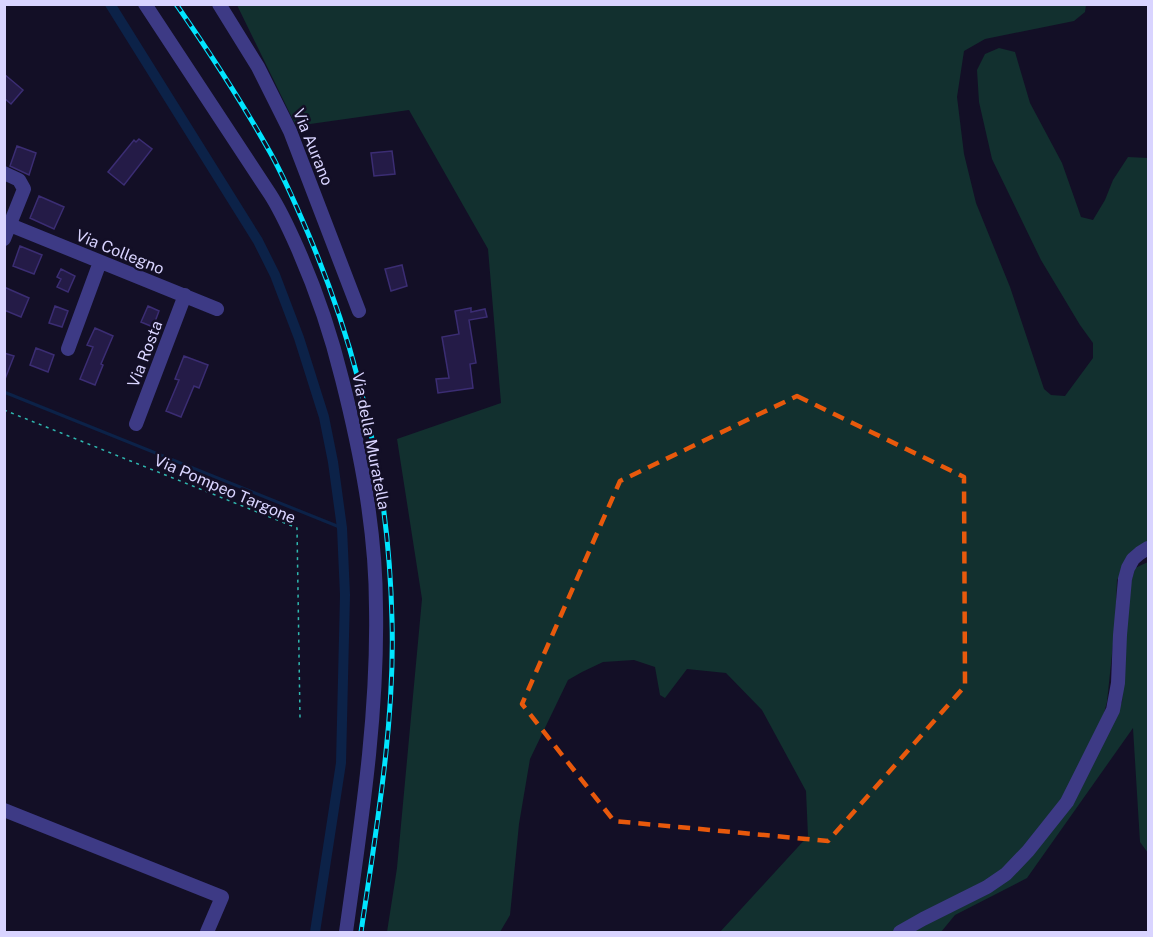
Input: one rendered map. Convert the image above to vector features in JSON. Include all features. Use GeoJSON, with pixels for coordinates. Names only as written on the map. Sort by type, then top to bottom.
{"type":"FeatureCollection","features":[{"type":"Feature","properties":{"kind":"street","name":"Via della Muratella"},"geometry":{"type":"LineString","coordinates":[[145,4],[270,194],[286,223],[328,326],[356,439],[368,507],[375,575],[376,677],[371,743],[346,933]]}},
{"type":"Feature","properties":{"kind":"street","name":"Via Aurano"},"geometry":{"type":"LineString","coordinates":[[219,4],[258,67],[286,123],[358,311]]}},
{"type":"Feature","properties":{"kind":"street"},"geometry":{"type":"LineString","coordinates":[[4,173],[19,180],[24,189],[4,239]]}},
{"type":"Feature","properties":{"kind":"street","name":"Via Collegno"},"geometry":{"type":"LineString","coordinates":[[10,225],[217,309]]}},
{"type":"Feature","properties":{"kind":"street"},"geometry":{"type":"LineString","coordinates":[[68,349],[100,262]]}},
{"type":"Feature","properties":{"kind":"street","name":"Via Rosta"},"geometry":{"type":"LineString","coordinates":[[136,424],[185,296]]}},
{"type":"Feature","properties":{"kind":"street"},"geometry":{"type":"LineString","coordinates":[[900,933],[987,887],[1006,874],[1021,860],[1067,802],[1113,710],[1118,683],[1125,579],[1133,559],[1149,548]]}},
{"type":"Feature","properties":{"kind":"street"},"geometry":{"type":"LineString","coordinates":[[4,810],[222,897],[207,933]]}},
{"type":"Feature","properties":{"kind":"path","name":"Via Pompeo Targone"},"geometry":{"type":"LineString","coordinates":[[4,410],[297,528],[300,718]]}},
{"type":"Feature","properties":{"kind":"highlighted area"},"geometry":{"type":"Polygon","coordinates":[[[797,396],[964,477],[965,686],[828,841],[614,821],[522,704],[620,481],[797,396]]]}},
{"type":"Feature","properties":{"kind":"green space"},"geometry":{"type":"Polygon","coordinates":[[[237,5],[1086,5],[1085,12],[1074,21],[985,39],[964,51],[957,97],[964,154],[976,203],[1010,287],[1044,389],[1051,395],[1065,396],[1093,358],[1093,343],[1041,260],[992,159],[979,102],[977,70],[985,54],[999,48],[1015,52],[1030,103],[1062,163],[1081,217],[1093,220],[1113,180],[1128,157],[1148,158],[1148,545],[1134,553],[1117,580],[1107,702],[1102,721],[1063,797],[1018,853],[1088,769],[1122,702],[1129,590],[1135,568],[1148,562],[1148,853],[1140,842],[1133,728],[1027,878],[955,915],[941,932],[720,932],[808,836],[806,791],[762,710],[726,673],[687,669],[665,698],[660,695],[655,667],[634,660],[603,662],[568,680],[530,759],[519,824],[510,915],[500,932],[387,932],[397,868],[422,599],[397,439],[501,403],[488,249],[409,110],[296,126],[237,5]]]}},
{"type":"Feature","properties":{"kind":"building"},"geometry":{"type":"Polygon","coordinates":[[[4,74],[23,90],[11,104],[4,98],[4,74]]]}},
{"type":"Feature","properties":{"kind":"building"},"geometry":{"type":"Polygon","coordinates":[[[139,139],[152,149],[124,185],[108,172],[134,140],[136,142],[139,139]]]}},
{"type":"Feature","properties":{"kind":"building"},"geometry":{"type":"Polygon","coordinates":[[[17,146],[36,153],[29,175],[10,166],[17,146]]]}},
{"type":"Feature","properties":{"kind":"building"},"geometry":{"type":"Polygon","coordinates":[[[392,151],[395,174],[374,176],[371,153],[392,151]]]}},
{"type":"Feature","properties":{"kind":"building"},"geometry":{"type":"Polygon","coordinates":[[[39,196],[64,207],[54,229],[30,218],[39,196]]]}},
{"type":"Feature","properties":{"kind":"building"},"geometry":{"type":"Polygon","coordinates":[[[20,246],[42,255],[34,274],[13,266],[20,246]]]}},
{"type":"Feature","properties":{"kind":"building"},"geometry":{"type":"Polygon","coordinates":[[[402,265],[407,286],[391,291],[385,269],[402,265]]]}},
{"type":"Feature","properties":{"kind":"building"},"geometry":{"type":"Polygon","coordinates":[[[61,269],[75,276],[68,292],[57,287],[61,279],[57,277],[61,269]]]}},
{"type":"Feature","properties":{"kind":"building"},"geometry":{"type":"Polygon","coordinates":[[[4,287],[29,298],[21,317],[4,310],[4,287]]]}},
{"type":"Feature","properties":{"kind":"building"},"geometry":{"type":"Polygon","coordinates":[[[55,306],[68,311],[62,327],[49,323],[55,306]]]}},
{"type":"Feature","properties":{"kind":"building"},"geometry":{"type":"Polygon","coordinates":[[[148,306],[159,311],[153,327],[141,322],[148,306]]]}},
{"type":"Feature","properties":{"kind":"building"},"geometry":{"type":"Polygon","coordinates":[[[471,308],[471,312],[485,309],[487,317],[469,320],[476,363],[470,364],[473,388],[438,393],[436,379],[449,378],[442,337],[459,334],[455,311],[471,308]]]}},
{"type":"Feature","properties":{"kind":"building"},"geometry":{"type":"Polygon","coordinates":[[[95,328],[113,336],[95,385],[80,379],[93,347],[87,345],[95,328]]]}},
{"type":"Feature","properties":{"kind":"building"},"geometry":{"type":"Polygon","coordinates":[[[36,348],[54,355],[48,372],[30,365],[36,348]]]}},
{"type":"Feature","properties":{"kind":"building"},"geometry":{"type":"Polygon","coordinates":[[[4,353],[14,356],[5,379],[4,379],[4,353]]]}},
{"type":"Feature","properties":{"kind":"building"},"geometry":{"type":"Polygon","coordinates":[[[184,356],[208,365],[199,388],[194,386],[181,417],[166,411],[179,380],[175,379],[184,356]]]}},
{"type":"Feature","properties":{"kind":"waterway"},"geometry":{"type":"LineString","coordinates":[[110,4],[258,241],[275,275],[299,338],[324,417],[342,528],[345,595],[341,763],[315,932]]}},
{"type":"Feature","properties":{"kind":"waterway"},"geometry":{"type":"LineString","coordinates":[[4,392],[342,528]]}},
{"type":"Feature","properties":{"kind":"railway"},"geometry":{"type":"LineString","coordinates":[[176,4],[249,116],[292,196],[344,330],[369,425],[378,473],[390,571],[392,659],[391,698],[383,777],[361,932]]}}]}
